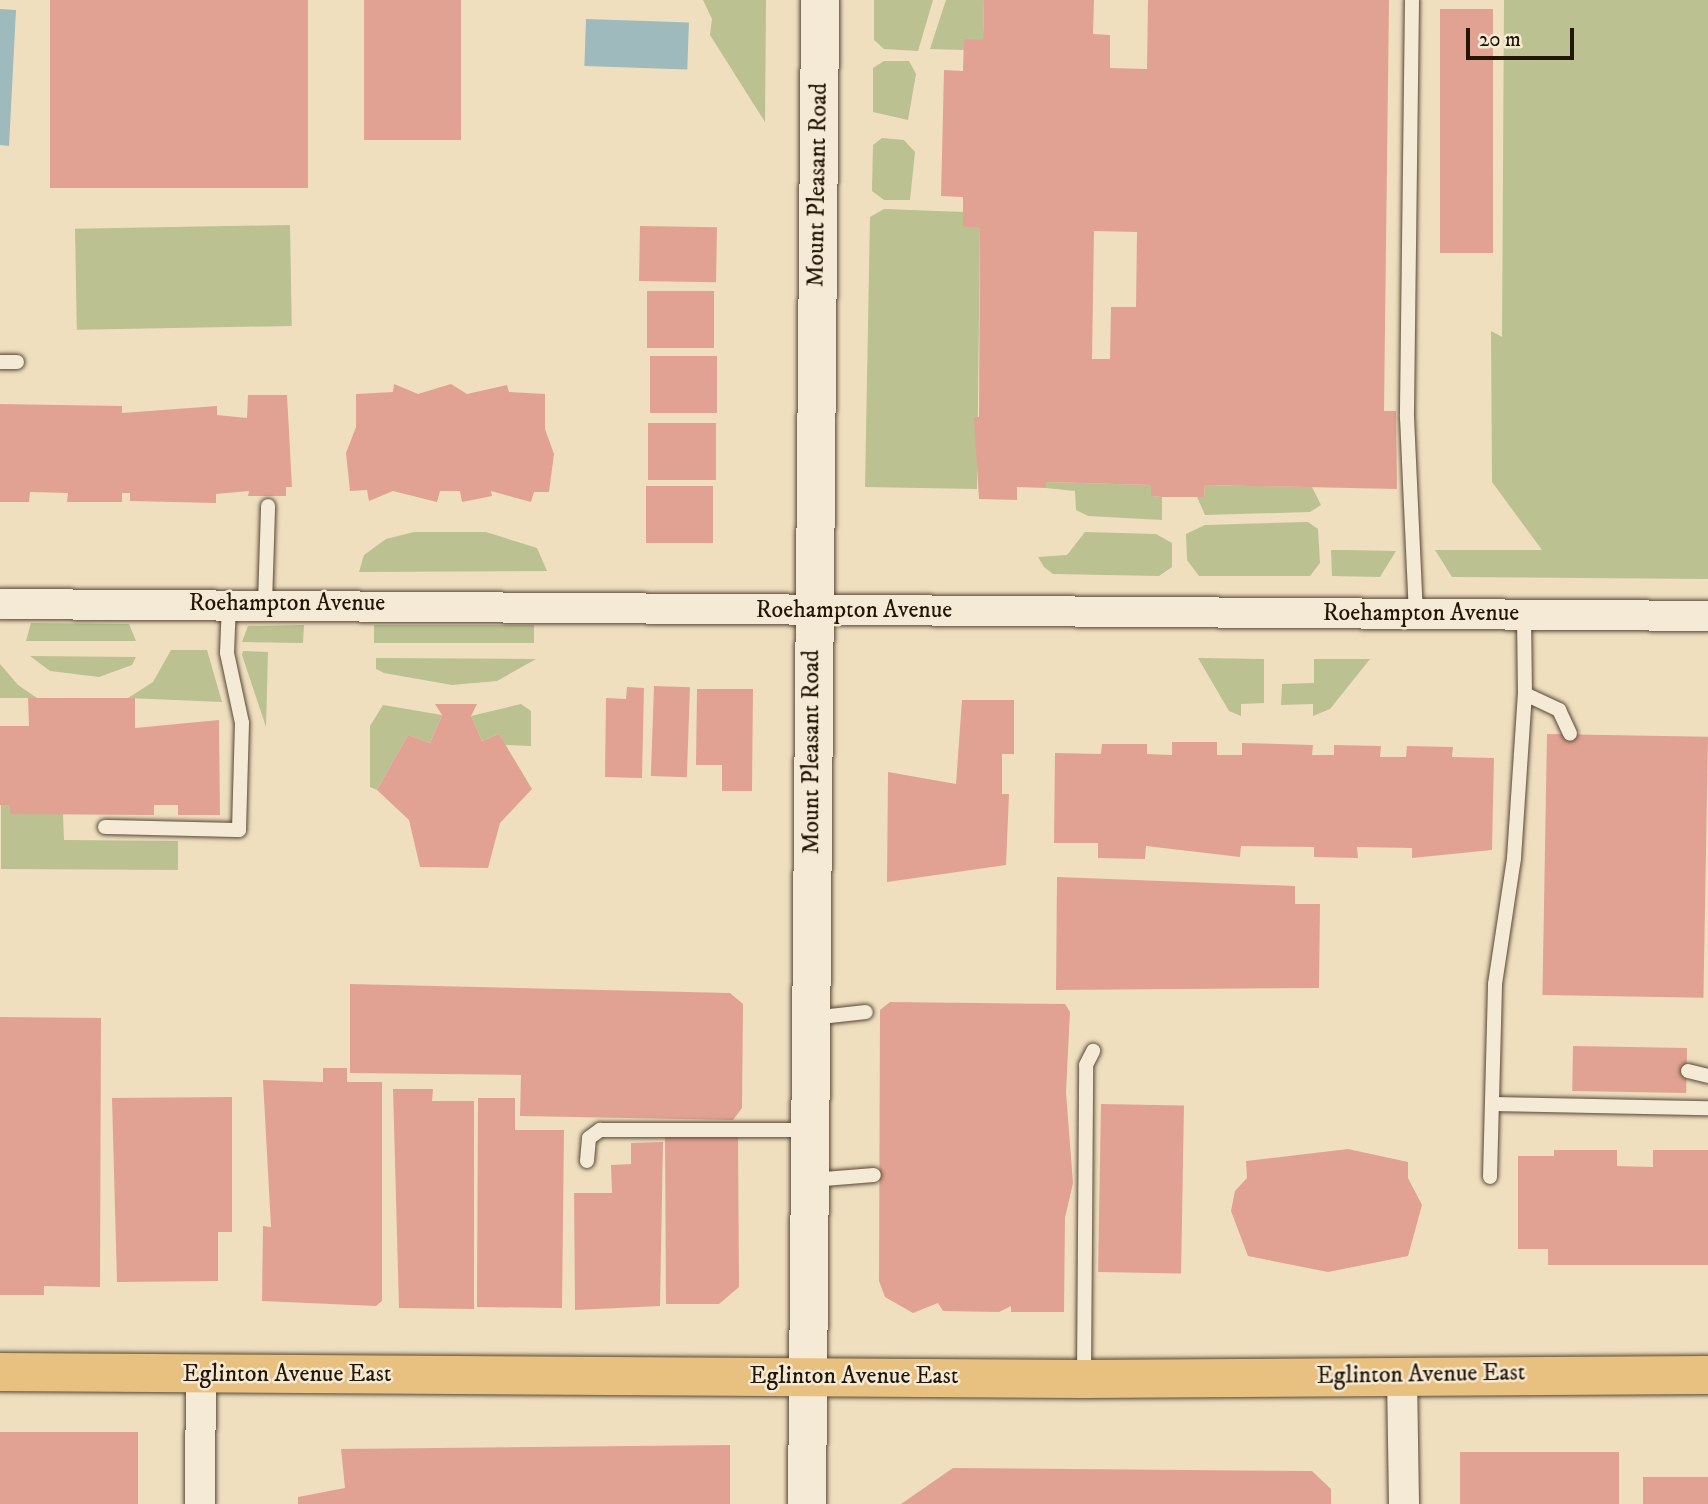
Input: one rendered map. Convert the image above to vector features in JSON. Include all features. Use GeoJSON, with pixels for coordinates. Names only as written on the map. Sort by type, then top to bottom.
{"type":"FeatureCollection","features":[{"type":"Feature","properties":{"kind":"main road","name":"Mount Pleasant Road"},"geometry":{"type":"LineString","coordinates":[[807,1504],[820,0]]}},
{"type":"Feature","properties":{"kind":"main road","name":"Eglinton Avenue East"},"geometry":{"type":"LineString","coordinates":[[0,1372],[1084,1379],[1708,1375]]}},
{"type":"Feature","properties":{"kind":"street","name":"Roehampton Avenue"},"geometry":{"type":"LineString","coordinates":[[0,604],[1708,616]]}},
{"type":"Feature","properties":{"kind":"street"},"geometry":{"type":"LineString","coordinates":[[200,1504],[201,1375]]}},
{"type":"Feature","properties":{"kind":"street"},"geometry":{"type":"LineString","coordinates":[[1402,1376],[1404,1504]]}},
{"type":"Feature","properties":{"kind":"lane"},"geometry":{"type":"LineString","coordinates":[[1412,0],[1407,416],[1416,615]]}},
{"type":"Feature","properties":{"kind":"lane"},"geometry":{"type":"LineString","coordinates":[[0,362],[17,362]]}},
{"type":"Feature","properties":{"kind":"lane"},"geometry":{"type":"LineString","coordinates":[[265,604],[268,506]]}},
{"type":"Feature","properties":{"kind":"lane"},"geometry":{"type":"LineString","coordinates":[[105,827],[239,830],[242,723],[227,653],[229,604]]}},
{"type":"Feature","properties":{"kind":"lane"},"geometry":{"type":"LineString","coordinates":[[1490,1177],[1495,984],[1514,859],[1525,694],[1524,614]]}},
{"type":"Feature","properties":{"kind":"lane"},"geometry":{"type":"LineString","coordinates":[[1525,694],[1559,710],[1570,734]]}},
{"type":"Feature","properties":{"kind":"lane"},"geometry":{"type":"LineString","coordinates":[[810,1018],[866,1012]]}},
{"type":"Feature","properties":{"kind":"lane"},"geometry":{"type":"LineString","coordinates":[[1084,1379],[1086,1065],[1093,1051]]}},
{"type":"Feature","properties":{"kind":"lane"},"geometry":{"type":"LineString","coordinates":[[1688,1071],[1708,1076]]}},
{"type":"Feature","properties":{"kind":"lane"},"geometry":{"type":"LineString","coordinates":[[1493,1104],[1708,1108]]}},
{"type":"Feature","properties":{"kind":"lane"},"geometry":{"type":"LineString","coordinates":[[587,1160],[589,1138],[600,1130],[811,1130]]}},
{"type":"Feature","properties":{"kind":"lane"},"geometry":{"type":"LineString","coordinates":[[811,1180],[874,1175]]}},
{"type":"Feature","properties":{"kind":"green space"},"geometry":{"type":"Polygon","coordinates":[[[703,0],[766,0],[765,122],[710,35],[712,19],[703,0]]]}},
{"type":"Feature","properties":{"kind":"green space"},"geometry":{"type":"Polygon","coordinates":[[[874,0],[933,0],[918,51],[884,49],[874,40],[874,0]]]}},
{"type":"Feature","properties":{"kind":"green space"},"geometry":{"type":"Polygon","coordinates":[[[946,0],[984,0],[983,40],[964,40],[964,50],[930,49],[946,0]]]}},
{"type":"Feature","properties":{"kind":"green space"},"geometry":{"type":"Polygon","coordinates":[[[1504,0],[1708,0],[1708,579],[1452,577],[1435,550],[1542,550],[1492,482],[1491,331],[1502,337],[1504,0]]]}},
{"type":"Feature","properties":{"kind":"green space"},"geometry":{"type":"Polygon","coordinates":[[[884,61],[909,61],[916,74],[908,120],[873,112],[873,68],[884,61]]]}},
{"type":"Feature","properties":{"kind":"green space"},"geometry":{"type":"Polygon","coordinates":[[[882,138],[904,140],[915,152],[910,200],[884,200],[872,191],[873,145],[882,138]]]}},
{"type":"Feature","properties":{"kind":"green space"},"geometry":{"type":"Polygon","coordinates":[[[884,209],[964,212],[963,227],[980,227],[977,489],[865,487],[870,217],[884,209]]]}},
{"type":"Feature","properties":{"kind":"green space"},"geometry":{"type":"Polygon","coordinates":[[[290,225],[292,326],[77,330],[75,229],[290,225]]]}},
{"type":"Feature","properties":{"kind":"green space"},"geometry":{"type":"Polygon","coordinates":[[[1046,482],[1151,485],[1151,496],[1162,497],[1162,520],[1088,516],[1076,510],[1075,491],[1046,488],[1046,482]]]}},
{"type":"Feature","properties":{"kind":"green space"},"geometry":{"type":"Polygon","coordinates":[[[1205,485],[1312,487],[1321,505],[1310,512],[1205,515],[1197,497],[1204,497],[1205,485]]]}},
{"type":"Feature","properties":{"kind":"green space"},"geometry":{"type":"Polygon","coordinates":[[[1308,522],[1318,529],[1320,563],[1310,576],[1199,576],[1187,560],[1186,534],[1205,525],[1308,522]]]}},
{"type":"Feature","properties":{"kind":"green space"},"geometry":{"type":"Polygon","coordinates":[[[414,532],[486,532],[537,548],[547,571],[359,572],[364,555],[386,539],[414,532]]]}},
{"type":"Feature","properties":{"kind":"green space"},"geometry":{"type":"Polygon","coordinates":[[[1085,532],[1156,534],[1172,543],[1172,567],[1159,576],[1053,574],[1044,567],[1038,557],[1067,555],[1085,532]]]}},
{"type":"Feature","properties":{"kind":"green space"},"geometry":{"type":"Polygon","coordinates":[[[1331,550],[1396,551],[1380,577],[1332,576],[1331,550]]]}},
{"type":"Feature","properties":{"kind":"green space"},"geometry":{"type":"Polygon","coordinates":[[[31,623],[129,624],[136,641],[26,641],[31,623]]]}},
{"type":"Feature","properties":{"kind":"green space"},"geometry":{"type":"Polygon","coordinates":[[[304,625],[303,643],[242,642],[248,626],[304,625]]]}},
{"type":"Feature","properties":{"kind":"green space"},"geometry":{"type":"Polygon","coordinates":[[[374,625],[534,625],[534,643],[374,643],[374,625]]]}},
{"type":"Feature","properties":{"kind":"green space"},"geometry":{"type":"Polygon","coordinates":[[[171,650],[207,650],[222,702],[128,698],[153,682],[171,650]]]}},
{"type":"Feature","properties":{"kind":"green space"},"geometry":{"type":"Polygon","coordinates":[[[243,651],[268,652],[266,727],[242,655],[243,651]]]}},
{"type":"Feature","properties":{"kind":"green space"},"geometry":{"type":"Polygon","coordinates":[[[30,656],[136,657],[132,665],[99,677],[50,671],[30,656]]]}},
{"type":"Feature","properties":{"kind":"green space"},"geometry":{"type":"Polygon","coordinates":[[[376,658],[536,659],[497,681],[452,685],[384,673],[376,669],[376,658]]]}},
{"type":"Feature","properties":{"kind":"green space"},"geometry":{"type":"Polygon","coordinates":[[[1198,658],[1264,659],[1264,703],[1241,704],[1241,716],[1229,711],[1198,658]]]}},
{"type":"Feature","properties":{"kind":"green space"},"geometry":{"type":"Polygon","coordinates":[[[1314,659],[1370,659],[1330,709],[1313,716],[1313,704],[1281,705],[1282,684],[1314,683],[1314,659]]]}},
{"type":"Feature","properties":{"kind":"green space"},"geometry":{"type":"Polygon","coordinates":[[[0,664],[18,685],[37,698],[0,698],[0,664]]]}},
{"type":"Feature","properties":{"kind":"green space"},"geometry":{"type":"Polygon","coordinates":[[[521,704],[531,711],[531,746],[505,745],[499,734],[482,741],[471,716],[521,704]]]}},
{"type":"Feature","properties":{"kind":"green space"},"geometry":{"type":"Polygon","coordinates":[[[383,705],[442,715],[430,743],[408,735],[377,790],[370,787],[370,726],[383,705]]]}},
{"type":"Feature","properties":{"kind":"green space"},"geometry":{"type":"Polygon","coordinates":[[[1,805],[10,805],[10,814],[63,814],[64,840],[178,841],[178,870],[1,869],[1,805]]]}},
{"type":"Feature","properties":{"kind":"water"},"geometry":{"type":"Polygon","coordinates":[[[0,9],[16,10],[9,146],[0,145],[0,9]]]}},
{"type":"Feature","properties":{"kind":"water"},"geometry":{"type":"Polygon","coordinates":[[[586,19],[689,23],[687,70],[584,66],[586,19]]]}},
{"type":"Feature","properties":{"kind":"building"},"geometry":{"type":"Polygon","coordinates":[[[50,0],[308,0],[308,188],[50,188],[50,0]]]}},
{"type":"Feature","properties":{"kind":"building"},"geometry":{"type":"Polygon","coordinates":[[[364,0],[461,0],[461,140],[364,140],[364,0]]]}},
{"type":"Feature","properties":{"kind":"building"},"geometry":{"type":"Polygon","coordinates":[[[984,0],[1094,0],[1093,34],[1110,35],[1110,68],[1147,69],[1148,0],[1389,0],[1384,411],[1396,411],[1397,489],[1205,485],[1204,497],[1162,497],[1151,496],[1151,485],[1046,482],[1046,488],[1017,487],[1017,500],[979,499],[974,417],[979,417],[980,227],[963,227],[963,197],[941,196],[944,70],[963,71],[964,39],[983,40],[984,0]],[[1094,231],[1092,359],[1110,359],[1111,307],[1136,307],[1137,232],[1094,231]]]}},
{"type":"Feature","properties":{"kind":"building"},"geometry":{"type":"Polygon","coordinates":[[[1440,9],[1493,9],[1493,253],[1440,253],[1440,9]]]}},
{"type":"Feature","properties":{"kind":"building"},"geometry":{"type":"Polygon","coordinates":[[[640,226],[717,227],[716,282],[639,281],[640,226]]]}},
{"type":"Feature","properties":{"kind":"building"},"geometry":{"type":"Polygon","coordinates":[[[647,291],[714,291],[714,348],[647,348],[647,291]]]}},
{"type":"Feature","properties":{"kind":"building"},"geometry":{"type":"Polygon","coordinates":[[[650,356],[717,356],[717,413],[650,413],[650,356]]]}},
{"type":"Feature","properties":{"kind":"building"},"geometry":{"type":"Polygon","coordinates":[[[394,384],[418,394],[451,384],[467,394],[507,385],[509,392],[545,394],[545,429],[554,454],[549,492],[534,492],[531,502],[491,491],[492,496],[462,502],[460,491],[440,491],[437,502],[393,491],[369,501],[367,490],[350,491],[346,453],[356,427],[356,394],[393,392],[394,384]]]}},
{"type":"Feature","properties":{"kind":"building"},"geometry":{"type":"Polygon","coordinates":[[[248,395],[287,395],[292,487],[286,487],[286,496],[248,496],[249,491],[216,494],[216,503],[130,501],[130,493],[122,493],[122,502],[67,502],[68,493],[30,492],[29,502],[0,502],[0,404],[122,406],[122,413],[217,406],[217,415],[247,418],[248,395]]]}},
{"type":"Feature","properties":{"kind":"building"},"geometry":{"type":"Polygon","coordinates":[[[648,423],[716,423],[716,480],[648,480],[648,423]]]}},
{"type":"Feature","properties":{"kind":"building"},"geometry":{"type":"Polygon","coordinates":[[[646,486],[713,486],[713,543],[646,543],[646,486]]]}},
{"type":"Feature","properties":{"kind":"building"},"geometry":{"type":"Polygon","coordinates":[[[654,686],[690,687],[687,777],[651,776],[654,686]]]}},
{"type":"Feature","properties":{"kind":"building"},"geometry":{"type":"Polygon","coordinates":[[[627,687],[644,688],[642,778],[605,777],[606,698],[626,699],[627,687]]]}},
{"type":"Feature","properties":{"kind":"building"},"geometry":{"type":"Polygon","coordinates":[[[697,689],[753,689],[752,791],[722,791],[722,765],[696,765],[697,689]]]}},
{"type":"Feature","properties":{"kind":"building"},"geometry":{"type":"Polygon","coordinates":[[[28,698],[135,698],[135,728],[219,720],[220,815],[178,815],[178,805],[154,805],[154,815],[10,814],[10,805],[0,805],[0,726],[29,726],[28,698]]]}},
{"type":"Feature","properties":{"kind":"building"},"geometry":{"type":"Polygon","coordinates":[[[962,700],[1014,700],[1014,754],[1002,754],[1002,794],[1009,794],[1006,865],[887,882],[888,772],[956,784],[962,700]]]}},
{"type":"Feature","properties":{"kind":"building"},"geometry":{"type":"Polygon","coordinates":[[[435,704],[477,704],[471,716],[482,741],[499,734],[532,789],[500,823],[488,868],[420,867],[409,820],[377,790],[408,735],[430,743],[442,715],[435,704]]]}},
{"type":"Feature","properties":{"kind":"building"},"geometry":{"type":"Polygon","coordinates":[[[1547,734],[1708,737],[1703,998],[1542,995],[1547,734]]]}},
{"type":"Feature","properties":{"kind":"building"},"geometry":{"type":"Polygon","coordinates":[[[1172,742],[1217,742],[1217,755],[1242,755],[1242,743],[1313,745],[1312,755],[1334,755],[1334,745],[1381,746],[1380,757],[1406,757],[1407,746],[1453,747],[1452,757],[1494,758],[1492,850],[1412,858],[1412,848],[1357,847],[1358,858],[1314,857],[1314,847],[1241,846],[1240,857],[1146,846],[1145,859],[1098,858],[1098,843],[1054,843],[1055,753],[1101,754],[1102,744],[1147,744],[1147,754],[1172,755],[1172,742]]]}},
{"type":"Feature","properties":{"kind":"building"},"geometry":{"type":"Polygon","coordinates":[[[1057,877],[1295,886],[1295,904],[1320,904],[1319,988],[1056,990],[1057,877]]]}},
{"type":"Feature","properties":{"kind":"building"},"geometry":{"type":"Polygon","coordinates":[[[350,984],[730,993],[743,1004],[742,1108],[733,1120],[520,1116],[521,1075],[350,1073],[350,984]]]}},
{"type":"Feature","properties":{"kind":"building"},"geometry":{"type":"Polygon","coordinates":[[[890,1002],[1065,1004],[1070,1012],[1066,1092],[1073,1183],[1065,1218],[1064,1312],[1011,1312],[1011,1306],[999,1312],[943,1311],[938,1303],[913,1313],[885,1297],[879,1281],[880,1010],[890,1002]]]}},
{"type":"Feature","properties":{"kind":"building"},"geometry":{"type":"Polygon","coordinates":[[[0,1017],[101,1018],[100,1287],[44,1286],[44,1295],[0,1295],[0,1017]]]}},
{"type":"Feature","properties":{"kind":"building"},"geometry":{"type":"Polygon","coordinates":[[[1573,1046],[1687,1048],[1686,1093],[1572,1091],[1573,1046]]]}},
{"type":"Feature","properties":{"kind":"building"},"geometry":{"type":"Polygon","coordinates":[[[323,1068],[347,1068],[347,1082],[382,1082],[382,1301],[376,1306],[262,1301],[263,1226],[271,1227],[263,1080],[323,1082],[323,1068]]]}},
{"type":"Feature","properties":{"kind":"building"},"geometry":{"type":"Polygon","coordinates":[[[393,1089],[433,1089],[432,1101],[474,1101],[474,1309],[399,1308],[393,1089]]]}},
{"type":"Feature","properties":{"kind":"building"},"geometry":{"type":"Polygon","coordinates":[[[232,1097],[232,1232],[218,1232],[218,1281],[117,1282],[112,1098],[232,1097]]]}},
{"type":"Feature","properties":{"kind":"building"},"geometry":{"type":"Polygon","coordinates":[[[478,1098],[515,1098],[515,1130],[564,1130],[562,1308],[477,1307],[478,1098]]]}},
{"type":"Feature","properties":{"kind":"building"},"geometry":{"type":"Polygon","coordinates":[[[1101,1104],[1184,1105],[1181,1273],[1098,1272],[1101,1104]]]}},
{"type":"Feature","properties":{"kind":"building"},"geometry":{"type":"Polygon","coordinates":[[[738,1132],[739,1287],[719,1304],[666,1304],[665,1133],[738,1132]]]}},
{"type":"Feature","properties":{"kind":"building"},"geometry":{"type":"Polygon","coordinates":[[[663,1142],[660,1306],[575,1310],[574,1193],[612,1193],[611,1165],[631,1164],[631,1143],[663,1142]]]}},
{"type":"Feature","properties":{"kind":"building"},"geometry":{"type":"Polygon","coordinates":[[[1348,1149],[1408,1162],[1408,1178],[1422,1205],[1408,1256],[1328,1272],[1248,1256],[1231,1211],[1235,1191],[1247,1178],[1246,1161],[1348,1149]]]}},
{"type":"Feature","properties":{"kind":"building"},"geometry":{"type":"Polygon","coordinates":[[[1554,1150],[1617,1150],[1617,1166],[1653,1167],[1653,1150],[1708,1150],[1708,1265],[1548,1265],[1548,1249],[1518,1249],[1518,1156],[1554,1156],[1554,1150]]]}},
{"type":"Feature","properties":{"kind":"building"},"geometry":{"type":"Polygon","coordinates":[[[0,1432],[138,1432],[138,1504],[0,1504],[0,1432]]]}},
{"type":"Feature","properties":{"kind":"building"},"geometry":{"type":"Polygon","coordinates":[[[730,1445],[730,1504],[298,1504],[298,1497],[345,1488],[341,1449],[730,1445]]]}},
{"type":"Feature","properties":{"kind":"building"},"geometry":{"type":"Polygon","coordinates":[[[1460,1452],[1619,1452],[1619,1504],[1460,1504],[1460,1452]]]}},
{"type":"Feature","properties":{"kind":"building"},"geometry":{"type":"Polygon","coordinates":[[[953,1468],[1312,1471],[1331,1489],[1331,1504],[901,1504],[953,1468]]]}},
{"type":"Feature","properties":{"kind":"building"},"geometry":{"type":"Polygon","coordinates":[[[1643,1477],[1708,1477],[1708,1504],[1643,1504],[1643,1477]]]}}]}
